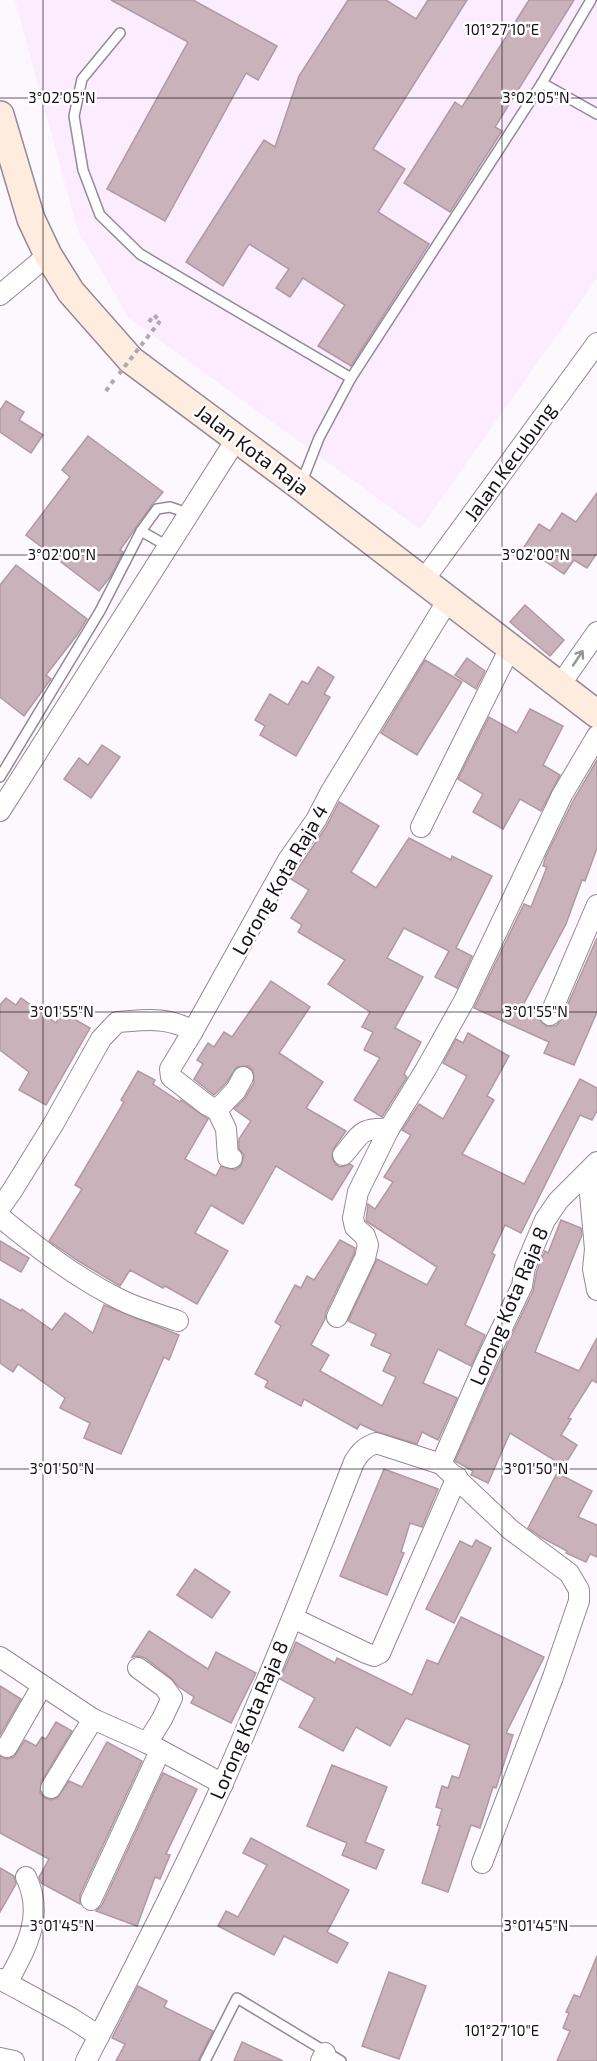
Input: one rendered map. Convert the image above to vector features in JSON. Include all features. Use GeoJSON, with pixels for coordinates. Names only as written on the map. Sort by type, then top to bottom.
{"type":"FeatureCollection","features":[{"type":"Feature","properties":{"kind":"main road","name":"Jalan Kota Raja"},"geometry":{"type":"LineString","coordinates":[[0,115],[31,219],[48,255],[71,292],[131,360],[237,438],[597,714]]}},
{"type":"Feature","properties":{"kind":"street"},"geometry":{"type":"LineString","coordinates":[[0,295],[48,255]]}},
{"type":"Feature","properties":{"kind":"street","name":"Jalan Kecubung"},"geometry":{"type":"LineString","coordinates":[[423,581],[597,344]]}},
{"type":"Feature","properties":{"kind":"street"},"geometry":{"type":"LineString","coordinates":[[0,811],[237,438]]}},
{"type":"Feature","properties":{"kind":"street","name":"Lorong Kota Raja 4"},"geometry":{"type":"LineString","coordinates":[[217,1110],[171,1077],[170,1069],[288,860],[316,820],[330,793],[448,600]]}},
{"type":"Feature","properties":{"kind":"street"},"geometry":{"type":"LineString","coordinates":[[560,685],[597,632]]}},
{"type":"Feature","properties":{"kind":"street"},"geometry":{"type":"LineString","coordinates":[[421,827],[510,648]]}},
{"type":"Feature","properties":{"kind":"street"},"geometry":{"type":"LineString","coordinates":[[337,1317],[365,1257],[368,1245],[364,1236],[355,1227],[353,1218],[358,1192],[389,1129],[464,1001],[562,795],[597,736]]}},
{"type":"Feature","properties":{"kind":"street"},"geometry":{"type":"LineString","coordinates":[[550,1015],[597,905]]}},
{"type":"Feature","properties":{"kind":"street"},"geometry":{"type":"LineString","coordinates":[[0,1208],[48,1132],[100,1039],[117,1022],[159,1019],[182,1025],[193,1031]]}},
{"type":"Feature","properties":{"kind":"street"},"geometry":{"type":"LineString","coordinates":[[232,1158],[228,1157],[226,1129],[217,1110],[236,1090],[243,1077]]}},
{"type":"Feature","properties":{"kind":"street"},"geometry":{"type":"LineString","coordinates":[[343,1155],[357,1136],[372,1128],[389,1129]]}},
{"type":"Feature","properties":{"kind":"street"},"geometry":{"type":"LineString","coordinates":[[592,1167],[595,1249],[593,1269],[597,1290]]}},
{"type":"Feature","properties":{"kind":"street","name":"Lorong Kota Raja 8"},"geometry":{"type":"LineString","coordinates":[[441,1464],[522,1286],[525,1267],[546,1220],[558,1201],[592,1167]]}},
{"type":"Feature","properties":{"kind":"street"},"geometry":{"type":"LineString","coordinates":[[0,1217],[49,1257],[87,1282],[123,1302],[178,1321]]}},
{"type":"Feature","properties":{"kind":"street","name":"Lorong Kota Raja 8"},"geometry":{"type":"LineString","coordinates":[[86,2061],[143,1953],[223,1784],[293,1618],[354,1462],[359,1453],[376,1443],[441,1464],[511,1530],[569,1573],[579,1590],[579,1601],[553,1677],[482,1863]]}},
{"type":"Feature","properties":{"kind":"street"},"geometry":{"type":"LineString","coordinates":[[293,1618],[366,1653],[374,1656],[380,1653],[456,1477]]}},
{"type":"Feature","properties":{"kind":"street"},"geometry":{"type":"LineString","coordinates":[[0,1657],[93,1719],[223,1784]]}},
{"type":"Feature","properties":{"kind":"street"},"geometry":{"type":"LineString","coordinates":[[91,1900],[172,1698],[164,1687],[138,1668]]}},
{"type":"Feature","properties":{"kind":"street"},"geometry":{"type":"LineString","coordinates":[[7,1747],[42,1686]]}},
{"type":"Feature","properties":{"kind":"street"},"geometry":{"type":"LineString","coordinates":[[51,1788],[93,1719]]}},
{"type":"Feature","properties":{"kind":"street"},"geometry":{"type":"LineString","coordinates":[[26,1877],[33,1891],[35,1908],[33,1924],[24,1953],[3,1981],[99,2036]]}},
{"type":"Feature","properties":{"kind":"street"},"geometry":{"type":"LineString","coordinates":[[0,2058],[14,2061]]}},
{"type":"Feature","properties":{"kind":"lane"},"geometry":{"type":"LineString","coordinates":[[300,486],[319,438],[351,378],[542,83],[591,0]]}},
{"type":"Feature","properties":{"kind":"lane"},"geometry":{"type":"LineString","coordinates":[[120,33],[82,79],[74,116],[83,170],[100,215],[140,254],[351,378]]}},
{"type":"Feature","properties":{"kind":"lane"},"geometry":{"type":"LineString","coordinates":[[542,83],[597,114]]}},
{"type":"Feature","properties":{"kind":"lane"},"geometry":{"type":"LineString","coordinates":[[0,777],[100,611],[141,531],[158,509],[170,507],[190,513]]}},
{"type":"Feature","properties":{"kind":"lane"},"geometry":{"type":"LineString","coordinates":[[141,531],[169,547]]}},
{"type":"Feature","properties":{"kind":"lane"},"geometry":{"type":"LineString","coordinates":[[205,2061],[237,1998],[329,2058]]}},
{"type":"Feature","properties":{"kind":"path"},"geometry":{"type":"LineString","coordinates":[[106,391],[160,321],[154,315],[149,322]]}},
{"type":"Feature","properties":{"kind":"shaded area"},"geometry":{"type":"Polygon","coordinates":[[[15,0],[597,0],[597,278],[420,529],[129,318],[78,231],[15,0]]]}},
{"type":"Feature","properties":{"kind":"building"},"geometry":{"type":"Polygon","coordinates":[[[111,0],[193,0],[277,46],[258,80],[246,73],[165,221],[107,189],[188,42],[111,0]]]}},
{"type":"Feature","properties":{"kind":"building"},"geometry":{"type":"Polygon","coordinates":[[[348,0],[386,0],[416,19],[428,0],[467,0],[373,149],[405,169],[378,212],[429,244],[351,366],[318,346],[345,305],[303,278],[290,297],[276,288],[289,269],[249,244],[223,286],[186,262],[264,140],[275,147],[299,76],[348,0]]]}},
{"type":"Feature","properties":{"kind":"building"},"geometry":{"type":"Polygon","coordinates":[[[529,0],[574,0],[495,127],[502,131],[450,212],[404,183],[455,102],[462,107],[529,0]]]}},
{"type":"Feature","properties":{"kind":"building"},"geometry":{"type":"Polygon","coordinates":[[[6,401],[24,412],[19,420],[43,435],[31,453],[0,432],[0,410],[6,401]]]}},
{"type":"Feature","properties":{"kind":"building"},"geometry":{"type":"Polygon","coordinates":[[[88,436],[163,492],[120,550],[123,552],[110,577],[99,591],[26,535],[70,477],[62,470],[88,436]]]}},
{"type":"Feature","properties":{"kind":"building"},"geometry":{"type":"Polygon","coordinates":[[[597,493],[597,553],[587,568],[574,560],[564,574],[524,547],[539,524],[550,531],[562,513],[576,522],[597,493]]]}},
{"type":"Feature","properties":{"kind":"building"},"geometry":{"type":"Polygon","coordinates":[[[16,565],[87,619],[46,675],[51,679],[24,716],[0,697],[0,585],[16,565]]]}},
{"type":"Feature","properties":{"kind":"building"},"geometry":{"type":"Polygon","coordinates":[[[525,605],[564,640],[550,656],[510,622],[525,605]]]}},
{"type":"Feature","properties":{"kind":"building"},"geometry":{"type":"Polygon","coordinates":[[[467,658],[485,671],[476,689],[455,675],[467,658]]]}},
{"type":"Feature","properties":{"kind":"building"},"geometry":{"type":"Polygon","coordinates":[[[425,660],[462,682],[417,755],[381,733],[425,660]]]}},
{"type":"Feature","properties":{"kind":"building"},"geometry":{"type":"Polygon","coordinates":[[[318,667],[334,677],[324,694],[330,697],[296,756],[260,735],[265,726],[255,720],[270,694],[288,705],[302,681],[308,684],[318,667]]]}},
{"type":"Feature","properties":{"kind":"building"},"geometry":{"type":"Polygon","coordinates":[[[530,709],[563,726],[543,765],[560,775],[541,811],[520,799],[503,829],[473,812],[483,794],[458,779],[489,717],[517,733],[530,709]]]}},
{"type":"Feature","properties":{"kind":"building"},"geometry":{"type":"Polygon","coordinates":[[[102,745],[120,757],[91,798],[64,779],[79,758],[88,765],[102,745]]]}},
{"type":"Feature","properties":{"kind":"building"},"geometry":{"type":"Polygon","coordinates":[[[597,760],[597,848],[585,881],[582,880],[566,924],[520,1011],[539,1019],[546,1026],[556,1026],[561,1020],[597,938],[597,1012],[574,1065],[544,1053],[549,1042],[474,1008],[524,904],[531,907],[547,867],[543,866],[546,856],[573,801],[597,760]]]}},
{"type":"Feature","properties":{"kind":"building"},"geometry":{"type":"Polygon","coordinates":[[[339,802],[379,826],[351,872],[376,888],[409,838],[451,860],[452,856],[492,876],[456,948],[472,956],[457,988],[435,977],[449,951],[404,928],[387,958],[423,977],[395,1028],[421,1042],[404,1074],[407,1077],[382,1117],[354,1100],[380,1058],[364,1050],[373,1032],[362,1027],[370,1012],[328,984],[345,960],[298,932],[302,925],[291,918],[309,890],[291,879],[326,827],[339,802]]]}},
{"type":"Feature","properties":{"kind":"building"},"geometry":{"type":"Polygon","coordinates":[[[271,981],[310,1007],[279,1053],[323,1082],[306,1108],[346,1131],[334,1148],[332,1158],[340,1167],[350,1164],[353,1166],[332,1200],[276,1166],[243,1224],[211,1205],[195,1233],[228,1251],[197,1304],[130,1270],[120,1286],[49,1241],[82,1189],[75,1185],[124,1102],[121,1100],[138,1071],[155,1080],[153,1084],[208,1119],[185,1159],[216,1176],[221,1166],[235,1170],[241,1166],[244,1155],[239,1149],[239,1139],[251,1121],[234,1109],[245,1098],[254,1083],[253,1071],[248,1066],[237,1067],[214,1095],[194,1079],[203,1064],[197,1060],[208,1043],[214,1047],[224,1032],[232,1037],[271,981]]]}},
{"type":"Feature","properties":{"kind":"building"},"geometry":{"type":"Polygon","coordinates":[[[6,998],[16,1005],[21,998],[56,1023],[62,1012],[90,1028],[46,1105],[19,1090],[29,1072],[0,1050],[0,1005],[6,998]]]}},
{"type":"Feature","properties":{"kind":"building"},"geometry":{"type":"Polygon","coordinates":[[[468,1033],[509,1056],[487,1096],[494,1100],[462,1154],[524,1184],[580,1079],[597,1088],[597,1111],[592,1120],[580,1115],[521,1233],[505,1225],[492,1253],[495,1255],[465,1325],[485,1335],[471,1366],[438,1349],[423,1383],[457,1398],[438,1440],[422,1432],[417,1444],[377,1432],[360,1424],[357,1429],[304,1399],[301,1406],[265,1387],[268,1381],[255,1374],[281,1326],[275,1322],[295,1285],[301,1288],[307,1276],[314,1280],[340,1240],[355,1248],[354,1254],[311,1345],[329,1355],[320,1371],[382,1406],[396,1377],[383,1371],[391,1354],[371,1345],[376,1334],[348,1321],[377,1259],[427,1285],[437,1267],[366,1221],[368,1204],[375,1209],[393,1182],[384,1177],[411,1135],[402,1130],[419,1104],[443,1119],[467,1076],[443,1063],[456,1039],[463,1043],[468,1033]]]}},
{"type":"Feature","properties":{"kind":"building"},"geometry":{"type":"Polygon","coordinates":[[[561,1220],[581,1228],[582,1235],[535,1352],[579,1371],[597,1338],[597,1383],[592,1380],[568,1418],[571,1419],[561,1435],[577,1445],[564,1466],[510,1433],[488,1483],[471,1475],[473,1471],[455,1461],[533,1291],[537,1270],[545,1251],[548,1253],[561,1220]]]}},
{"type":"Feature","properties":{"kind":"building"},"geometry":{"type":"Polygon","coordinates":[[[0,1241],[29,1258],[21,1272],[0,1260],[0,1241]]]}},
{"type":"Feature","properties":{"kind":"building"},"geometry":{"type":"Polygon","coordinates":[[[0,1299],[21,1311],[22,1309],[52,1330],[65,1313],[93,1333],[104,1305],[179,1335],[169,1360],[164,1357],[121,1454],[84,1438],[90,1423],[60,1408],[65,1398],[18,1364],[13,1372],[0,1363],[0,1299]]]}},
{"type":"Feature","properties":{"kind":"building"},"geometry":{"type":"Polygon","coordinates":[[[384,1469],[438,1489],[422,1527],[410,1523],[401,1552],[404,1553],[387,1595],[340,1576],[384,1469]]]}},
{"type":"Feature","properties":{"kind":"building"},"geometry":{"type":"Polygon","coordinates":[[[557,1473],[592,1491],[578,1517],[597,1525],[597,1557],[590,1554],[586,1562],[566,1553],[567,1551],[528,1528],[557,1473]]]}},
{"type":"Feature","properties":{"kind":"building"},"geometry":{"type":"Polygon","coordinates":[[[476,1540],[491,1548],[454,1623],[426,1609],[460,1541],[472,1547],[476,1540]]]}},
{"type":"Feature","properties":{"kind":"building"},"geometry":{"type":"Polygon","coordinates":[[[195,1569],[230,1592],[212,1618],[177,1595],[195,1569]]]}},
{"type":"Feature","properties":{"kind":"building"},"geometry":{"type":"Polygon","coordinates":[[[461,1617],[544,1657],[506,1733],[513,1735],[496,1788],[493,1787],[480,1828],[471,1825],[448,1892],[422,1883],[440,1826],[437,1825],[442,1809],[436,1807],[442,1786],[448,1788],[452,1776],[459,1778],[470,1745],[406,1718],[390,1746],[356,1727],[343,1751],[299,1727],[315,1698],[280,1679],[296,1642],[335,1663],[337,1658],[412,1695],[427,1660],[438,1664],[461,1617]]]}},
{"type":"Feature","properties":{"kind":"building"},"geometry":{"type":"Polygon","coordinates":[[[149,1631],[208,1669],[216,1652],[256,1673],[231,1723],[191,1703],[194,1697],[145,1658],[132,1657],[149,1631]]]}},
{"type":"Feature","properties":{"kind":"building"},"geometry":{"type":"Polygon","coordinates":[[[0,1686],[21,1699],[0,1735],[0,1686]]]}},
{"type":"Feature","properties":{"kind":"building"},"geometry":{"type":"Polygon","coordinates":[[[56,1722],[72,1731],[41,1782],[40,1793],[45,1798],[51,1800],[57,1798],[69,1781],[82,1787],[107,1742],[142,1761],[80,1895],[80,1904],[41,1883],[39,1877],[49,1859],[0,1833],[0,1756],[6,1759],[14,1757],[25,1740],[36,1746],[42,1737],[46,1739],[56,1722]]]}},
{"type":"Feature","properties":{"kind":"building"},"geometry":{"type":"Polygon","coordinates":[[[332,1765],[387,1787],[365,1842],[384,1850],[376,1869],[342,1855],[347,1843],[307,1826],[332,1765]]]}},
{"type":"Feature","properties":{"kind":"building"},"geometry":{"type":"Polygon","coordinates":[[[163,1773],[197,1789],[166,1854],[170,1855],[160,1879],[155,1877],[137,1926],[96,1911],[102,1905],[163,1773]]]}},
{"type":"Feature","properties":{"kind":"building"},"geometry":{"type":"Polygon","coordinates":[[[251,1838],[349,1890],[327,1932],[348,1943],[337,1963],[284,1936],[274,1955],[218,1926],[226,1911],[238,1917],[267,1865],[243,1853],[251,1838]]]}},
{"type":"Feature","properties":{"kind":"building"},"geometry":{"type":"Polygon","coordinates":[[[0,1868],[14,1876],[16,1884],[0,1912],[0,1868]]]}},
{"type":"Feature","properties":{"kind":"building"},"geometry":{"type":"Polygon","coordinates":[[[597,1956],[597,2061],[557,2061],[570,2031],[563,2028],[569,2013],[566,2012],[574,1995],[580,1997],[597,1956]]]}},
{"type":"Feature","properties":{"kind":"building"},"geometry":{"type":"Polygon","coordinates":[[[389,1972],[426,1986],[399,2059],[362,2046],[389,1972]]]}},
{"type":"Feature","properties":{"kind":"building"},"geometry":{"type":"Polygon","coordinates":[[[138,1986],[167,2001],[164,2007],[213,2031],[198,2061],[116,2061],[125,2044],[112,2038],[138,1986]]]}},
{"type":"Feature","properties":{"kind":"building"},"geometry":{"type":"Polygon","coordinates":[[[242,2042],[283,2061],[234,2061],[242,2042]]]}}]}
